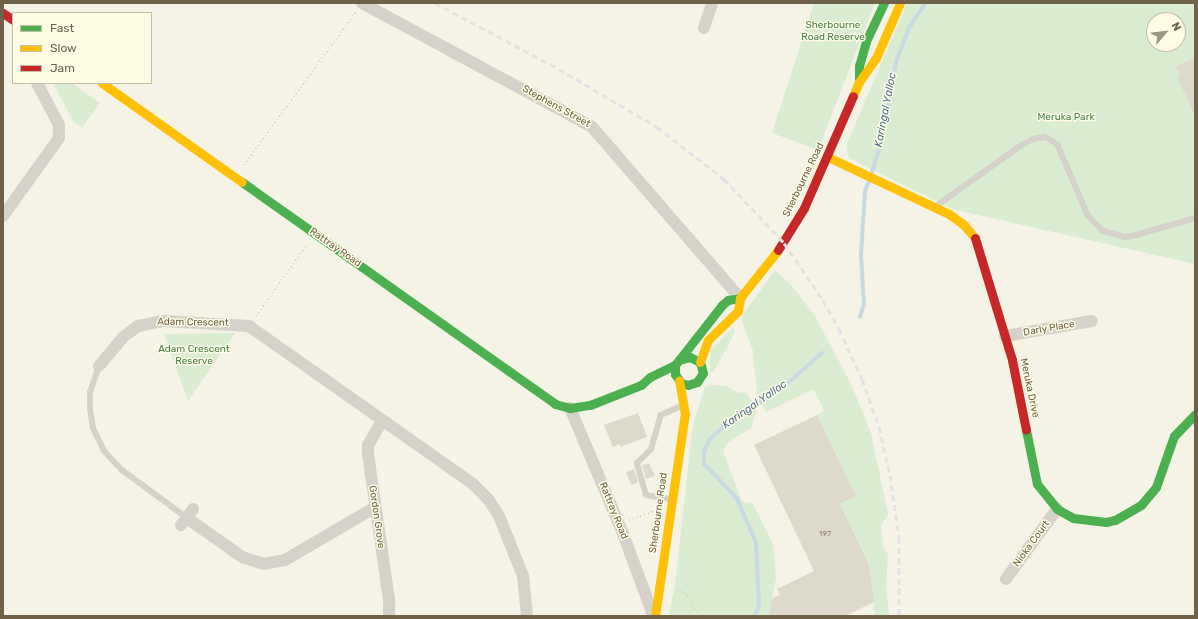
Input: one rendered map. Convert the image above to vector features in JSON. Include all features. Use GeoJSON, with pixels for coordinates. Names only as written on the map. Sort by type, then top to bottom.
{"type":"FeatureCollection","features":[{"type":"Feature","properties":{"kind":"street","name":"Stephens Street"},"geometry":{"type":"LineString","coordinates":[[362,3],[592,127],[740,298]]}},
{"type":"Feature","properties":{"kind":"street"},"geometry":{"type":"LineString","coordinates":[[704,28],[712,3]]}},
{"type":"Feature","properties":{"kind":"street","name":"Sherbourne Road"},"geometry":{"type":"LineString","coordinates":[[859,82],[859,66],[866,41],[884,3]]}},
{"type":"Feature","properties":{"kind":"street","name":"Sherbourne Road"},"geometry":{"type":"LineString","coordinates":[[700,362],[708,340],[738,311],[740,298],[798,218],[828,157],[859,82],[876,58],[900,3]]}},
{"type":"Feature","properties":{"kind":"street"},"geometry":{"type":"LineString","coordinates":[[3,13],[12,19]]}},
{"type":"Feature","properties":{"kind":"street"},"geometry":{"type":"LineString","coordinates":[[3,216],[59,138],[59,125],[38,84]]}},
{"type":"Feature","properties":{"kind":"street","name":"Rattray Road"},"geometry":{"type":"LineString","coordinates":[[103,84],[545,398],[560,406],[570,408],[590,405],[640,385],[677,380]]}},
{"type":"Feature","properties":{"kind":"street","name":"Meruka Drive"},"geometry":{"type":"LineString","coordinates":[[828,157],[935,207],[958,220],[975,239],[1005,336],[1020,394],[1037,484],[1057,509],[1073,518],[1106,522],[1115,520],[1141,505],[1156,487],[1174,436],[1195,414]]}},
{"type":"Feature","properties":{"kind":"street"},"geometry":{"type":"LineString","coordinates":[[677,363],[690,357],[700,362],[703,373],[697,382],[688,385],[677,380],[677,363],[698,333],[722,305],[734,298],[740,298]]}},
{"type":"Feature","properties":{"kind":"street","name":"Adam Crescent"},"geometry":{"type":"LineString","coordinates":[[100,366],[123,337],[138,326],[163,321],[249,326]]}},
{"type":"Feature","properties":{"kind":"street","name":"Darly Place"},"geometry":{"type":"LineString","coordinates":[[1005,336],[1092,321]]}},
{"type":"Feature","properties":{"kind":"street"},"geometry":{"type":"LineString","coordinates":[[249,326],[473,484],[488,499],[499,516],[523,576],[527,616]]}},
{"type":"Feature","properties":{"kind":"street","name":"Rattray Road"},"geometry":{"type":"LineString","coordinates":[[640,385],[650,377],[677,363]]}},
{"type":"Feature","properties":{"kind":"street","name":"Sherbourne Road"},"geometry":{"type":"LineString","coordinates":[[677,380],[684,409]]}},
{"type":"Feature","properties":{"kind":"street","name":"Sherbourne Road"},"geometry":{"type":"LineString","coordinates":[[654,616],[684,409],[697,382]]}},
{"type":"Feature","properties":{"kind":"street","name":"Rattray Road"},"geometry":{"type":"LineString","coordinates":[[570,408],[619,524],[654,616]]}},
{"type":"Feature","properties":{"kind":"street","name":"Gordon Grove"},"geometry":{"type":"LineString","coordinates":[[382,421],[368,445],[374,508],[389,599],[389,616]]}},
{"type":"Feature","properties":{"kind":"street","name":"Adam Crescent"},"geometry":{"type":"LineString","coordinates":[[187,517],[242,557],[263,564],[285,560],[374,508]]}},
{"type":"Feature","properties":{"kind":"street","name":"Nioka Court"},"geometry":{"type":"LineString","coordinates":[[1006,579],[1057,509]]}},
{"type":"Feature","properties":{"kind":"lane"},"geometry":{"type":"LineString","coordinates":[[935,207],[957,188],[1020,146],[1033,139],[1045,137],[1057,144],[1088,216],[1103,231],[1125,237],[1195,218]]}},
{"type":"Feature","properties":{"kind":"lane","name":"Adam Crescent"},"geometry":{"type":"LineString","coordinates":[[100,366],[90,392],[90,409],[93,428],[104,451],[122,470],[187,517]]}},
{"type":"Feature","properties":{"kind":"lane"},"geometry":{"type":"LineString","coordinates":[[671,500],[646,495],[637,463],[651,449],[660,415],[684,409]]}},
{"type":"Feature","properties":{"kind":"path"},"geometry":{"type":"LineString","coordinates":[[235,178],[362,3]]}},
{"type":"Feature","properties":{"kind":"path"},"geometry":{"type":"LineString","coordinates":[[249,326],[315,234]]}},
{"type":"Feature","properties":{"kind":"path"},"geometry":{"type":"LineString","coordinates":[[619,524],[648,512],[670,510]]}},
{"type":"Feature","properties":{"kind":"path"},"geometry":{"type":"LineString","coordinates":[[676,588],[690,597],[699,616]]}},
{"type":"Feature","properties":{"kind":"green space","name":"Sherbourne Road Reserve"},"geometry":{"type":"Polygon","coordinates":[[[814,3],[875,3],[818,150],[772,133],[814,3]]]}},
{"type":"Feature","properties":{"kind":"green space","name":"Meruka Park"},"geometry":{"type":"Polygon","coordinates":[[[907,3],[1195,3],[1195,264],[952,209],[849,158],[846,146],[907,3]]]}},
{"type":"Feature","properties":{"kind":"green space"},"geometry":{"type":"Polygon","coordinates":[[[54,84],[73,84],[100,103],[82,128],[73,121],[54,84]]]}},
{"type":"Feature","properties":{"kind":"green space"},"geometry":{"type":"Polygon","coordinates":[[[775,270],[793,287],[815,316],[851,384],[871,433],[888,514],[881,526],[883,546],[888,555],[886,587],[889,616],[875,616],[869,563],[840,504],[856,496],[817,415],[824,411],[814,389],[766,412],[757,393],[753,351],[741,318],[775,270]]]}},
{"type":"Feature","properties":{"kind":"green space"},"geometry":{"type":"Polygon","coordinates":[[[733,327],[735,332],[713,373],[710,371],[710,351],[733,327]]]}},
{"type":"Feature","properties":{"kind":"green space","name":"Adam Crescent Reserve"},"geometry":{"type":"Polygon","coordinates":[[[235,333],[188,401],[164,334],[235,333]]]}},
{"type":"Feature","properties":{"kind":"green space"},"geometry":{"type":"Polygon","coordinates":[[[713,385],[727,386],[739,393],[746,392],[757,409],[751,428],[727,443],[723,451],[741,499],[745,503],[752,502],[773,544],[776,578],[769,616],[669,616],[675,584],[693,424],[705,387],[713,385]]]}},
{"type":"Feature","properties":{"kind":"building"},"geometry":{"type":"Polygon","coordinates":[[[1195,58],[1194,113],[1177,77],[1180,75],[1176,66],[1195,58]]]}},
{"type":"Feature","properties":{"kind":"building"},"geometry":{"type":"Polygon","coordinates":[[[638,413],[647,437],[620,447],[620,444],[613,447],[604,425],[638,413]]]}},
{"type":"Feature","properties":{"kind":"building"},"geometry":{"type":"Polygon","coordinates":[[[817,415],[856,496],[840,504],[869,564],[874,602],[845,616],[769,616],[772,599],[780,594],[777,589],[814,571],[754,445],[817,415]]]}},
{"type":"Feature","properties":{"kind":"building"},"geometry":{"type":"Polygon","coordinates":[[[649,463],[655,476],[646,479],[642,465],[649,463]]]}},
{"type":"Feature","properties":{"kind":"building"},"geometry":{"type":"Polygon","coordinates":[[[634,469],[638,482],[631,485],[626,472],[634,469]]]}},
{"type":"Feature","properties":{"kind":"waterway","name":"Karingal Yalloc"},"geometry":{"type":"LineString","coordinates":[[872,172],[882,140],[896,62],[909,28],[925,3]]}},
{"type":"Feature","properties":{"kind":"waterway","name":"Karingal Yalloc"},"geometry":{"type":"LineString","coordinates":[[860,317],[864,305],[861,255],[865,191],[869,181]]}},
{"type":"Feature","properties":{"kind":"waterway","name":"Karingal Yalloc"},"geometry":{"type":"LineString","coordinates":[[755,616],[759,605],[756,543],[737,499],[704,464],[704,452],[709,440],[729,422],[779,391],[822,353]]}},
{"type":"Feature","properties":{"kind":"railway"},"geometry":{"type":"LineString","coordinates":[[435,3],[559,69],[657,127],[724,179],[784,243],[823,300],[839,329],[862,379],[879,427],[890,475],[899,538],[899,616]]}},
{"type":"Feature","properties":{"kind":"traffic: fast"},"geometry":{"type":"LineString","coordinates":[[859,82],[859,66],[866,41],[884,3]]}},
{"type":"Feature","properties":{"kind":"traffic: fast"},"geometry":{"type":"LineString","coordinates":[[242,182],[555,404],[570,408],[590,405],[641,385],[650,377],[675,365]]}},
{"type":"Feature","properties":{"kind":"traffic: fast"},"geometry":{"type":"LineString","coordinates":[[679,360],[690,357],[700,362],[703,373],[697,382],[688,385],[681,383],[675,374],[675,365],[722,305],[728,300],[740,298]]}},
{"type":"Feature","properties":{"kind":"traffic: fast"},"geometry":{"type":"LineString","coordinates":[[1026,430],[1037,484],[1057,509],[1073,518],[1106,522],[1115,520],[1141,505],[1156,487],[1174,436],[1195,414]]}},
{"type":"Feature","properties":{"kind":"traffic: slow"},"geometry":{"type":"LineString","coordinates":[[853,96],[859,82],[876,58],[900,3]]}},
{"type":"Feature","properties":{"kind":"traffic: slow"},"geometry":{"type":"LineString","coordinates":[[103,84],[242,182]]}},
{"type":"Feature","properties":{"kind":"traffic: slow"},"geometry":{"type":"LineString","coordinates":[[828,157],[949,214],[963,224],[975,238]]}},
{"type":"Feature","properties":{"kind":"traffic: slow"},"geometry":{"type":"LineString","coordinates":[[700,362],[708,340],[738,311],[740,298],[778,250]]}},
{"type":"Feature","properties":{"kind":"traffic: slow"},"geometry":{"type":"LineString","coordinates":[[655,616],[685,414],[679,381]]}},
{"type":"Feature","properties":{"kind":"traffic: jam"},"geometry":{"type":"LineString","coordinates":[[3,13],[12,19]]}},
{"type":"Feature","properties":{"kind":"traffic: jam"},"geometry":{"type":"LineString","coordinates":[[778,250],[804,208],[853,96]]}},
{"type":"Feature","properties":{"kind":"traffic: jam"},"geometry":{"type":"LineString","coordinates":[[975,238],[1012,360],[1026,430]]}}]}
